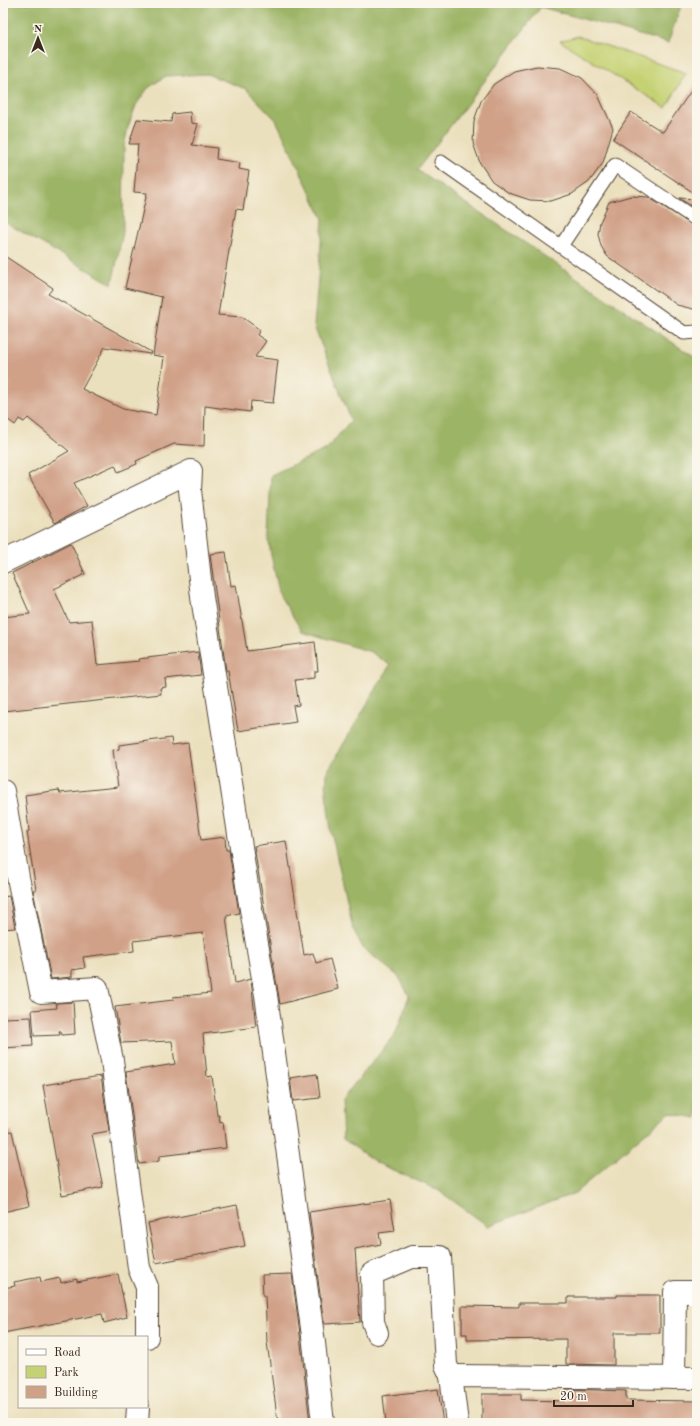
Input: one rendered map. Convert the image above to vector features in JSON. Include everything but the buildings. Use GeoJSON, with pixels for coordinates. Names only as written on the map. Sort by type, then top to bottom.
{"type":"FeatureCollection","features":[{"type":"Feature","properties":{"kind":"street"},"geometry":{"type":"LineString","coordinates":[[3,562],[191,472],[190,490],[202,597],[249,898],[266,995],[314,1343],[323,1423]]}},
{"type":"Feature","properties":{"kind":"street"},"geometry":{"type":"LineString","coordinates":[[3,791],[18,877],[41,992],[97,988],[112,1060],[139,1268],[147,1287],[146,1336]]}},
{"type":"Feature","properties":{"kind":"street"},"geometry":{"type":"LineString","coordinates":[[377,1333],[373,1322],[372,1274],[412,1257],[440,1257],[446,1365],[452,1376],[457,1423]]}},
{"type":"Feature","properties":{"kind":"street"},"geometry":{"type":"LineString","coordinates":[[674,1378],[675,1292],[697,1292]]}},
{"type":"Feature","properties":{"kind":"street"},"geometry":{"type":"LineString","coordinates":[[452,1376],[697,1378]]}},
{"type":"Feature","properties":{"kind":"street"},"geometry":{"type":"LineString","coordinates":[[137,1423],[138,1408]]}},
{"type":"Feature","properties":{"kind":"lane"},"geometry":{"type":"LineString","coordinates":[[441,162],[684,333],[697,332]]}},
{"type":"Feature","properties":{"kind":"lane"},"geometry":{"type":"LineString","coordinates":[[561,246],[615,165],[697,220]]}},
{"type":"Feature","properties":{"kind":"green space"},"geometry":{"type":"Polygon","coordinates":[[[3,3],[682,3],[668,43],[541,7],[417,170],[697,359],[697,1118],[669,1113],[575,1193],[488,1226],[438,1190],[377,1163],[343,1139],[341,1100],[395,1035],[409,996],[399,977],[363,948],[353,929],[331,831],[326,792],[327,772],[390,665],[371,652],[302,631],[280,596],[271,555],[268,536],[271,475],[327,449],[351,420],[314,326],[323,219],[276,120],[246,89],[207,74],[166,76],[148,88],[136,105],[128,127],[124,146],[123,232],[112,284],[3,221],[3,3]]]}},
{"type":"Feature","properties":{"kind":"green space"},"geometry":{"type":"Polygon","coordinates":[[[578,36],[686,73],[666,108],[560,41],[578,36]]]}}]}
